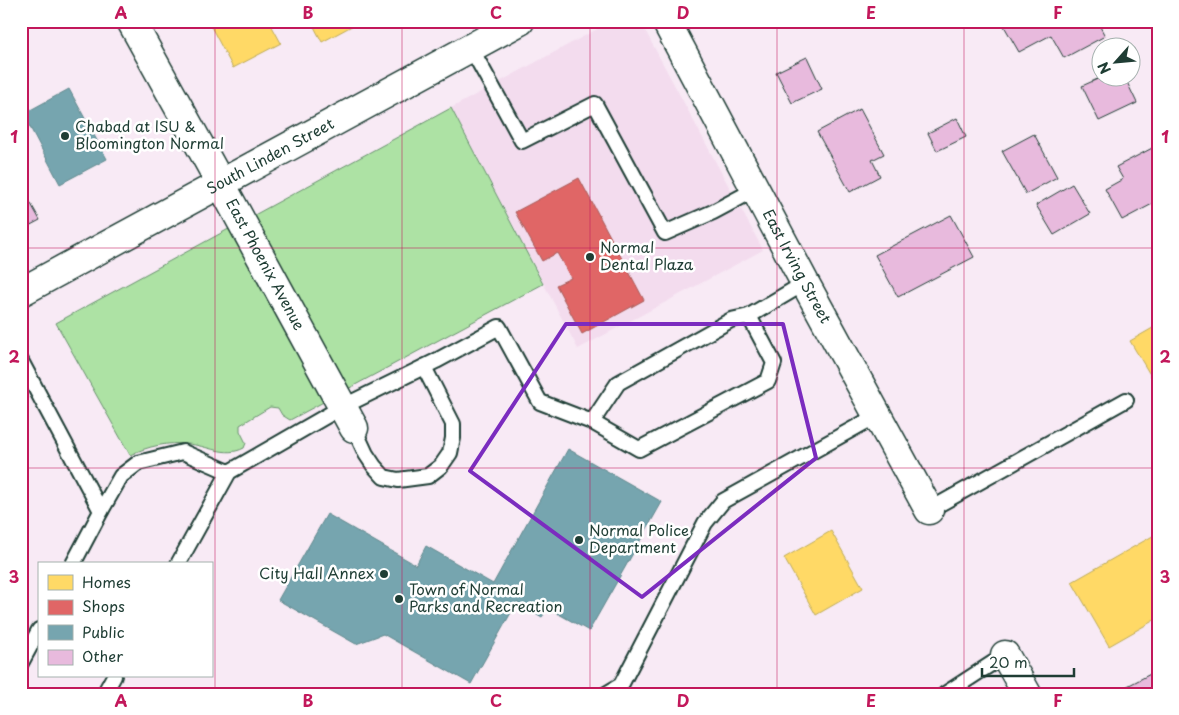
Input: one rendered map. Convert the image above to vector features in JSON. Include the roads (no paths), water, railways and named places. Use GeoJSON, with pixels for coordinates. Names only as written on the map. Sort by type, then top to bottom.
{"type":"FeatureCollection","features":[{"type":"Feature","properties":{"kind":"street","name":"East Phoenix Avenue"},"geometry":{"type":"LineString","coordinates":[[131,21],[348,418]]}},
{"type":"Feature","properties":{"kind":"street","name":"South Linden Street"},"geometry":{"type":"LineString","coordinates":[[21,292],[520,21]]}},
{"type":"Feature","properties":{"kind":"street","name":"East Irving Street"},"geometry":{"type":"LineString","coordinates":[[666,21],[805,283],[929,510]]}},
{"type":"Feature","properties":{"kind":"street"},"geometry":{"type":"LineString","coordinates":[[1006,655],[1027,694]]}},
{"type":"Feature","properties":{"kind":"lane"},"geometry":{"type":"LineString","coordinates":[[471,48],[522,141],[595,104],[665,233],[713,212],[756,189]]}},
{"type":"Feature","properties":{"kind":"lane"},"geometry":{"type":"LineString","coordinates":[[592,422],[618,383],[731,320],[749,316],[805,283]]}},
{"type":"Feature","properties":{"kind":"lane"},"geometry":{"type":"LineString","coordinates":[[179,562],[229,472],[348,418],[424,367],[499,327],[540,402],[592,422],[639,449],[768,380],[774,362],[749,316]]}},
{"type":"Feature","properties":{"kind":"lane"},"geometry":{"type":"LineString","coordinates":[[21,361],[101,511]]}},
{"type":"Feature","properties":{"kind":"lane"},"geometry":{"type":"LineString","coordinates":[[348,418],[366,454],[384,477],[398,480],[428,476],[441,466],[450,453],[453,424],[424,367]]}},
{"type":"Feature","properties":{"kind":"lane"},"geometry":{"type":"LineString","coordinates":[[929,510],[1126,400]]}},
{"type":"Feature","properties":{"kind":"lane"},"geometry":{"type":"LineString","coordinates":[[606,694],[621,685],[705,523],[723,501],[878,415]]}},
{"type":"Feature","properties":{"kind":"lane"},"geometry":{"type":"LineString","coordinates":[[75,562],[121,476],[138,464],[183,452],[229,472]]}},
{"type":"Feature","properties":{"kind":"lane"},"geometry":{"type":"LineString","coordinates":[[21,663],[38,632]]}},
{"type":"Feature","properties":{"kind":"lane"},"geometry":{"type":"LineString","coordinates":[[945,694],[1006,655]]}},
{"type":"Feature","properties":{"kind":"lane"},"geometry":{"type":"LineString","coordinates":[[104,694],[113,678]]}},
{"type":"Feature","properties":{"kind":"place","name":"Chabad at ISU & Bloomington Normal"},"geometry":{"type":"Point","coordinates":[65,136]}},
{"type":"Feature","properties":{"kind":"place","name":"Normal Dental Plaza"},"geometry":{"type":"Point","coordinates":[590,257]}},
{"type":"Feature","properties":{"kind":"place","name":"Normal Police Department"},"geometry":{"type":"Point","coordinates":[579,540]}},
{"type":"Feature","properties":{"kind":"place","name":"City Hall Annex"},"geometry":{"type":"Point","coordinates":[384,574]}},
{"type":"Feature","properties":{"kind":"place","name":"Town of Normal Parks and Recreation"},"geometry":{"type":"Point","coordinates":[399,599]}}]}
